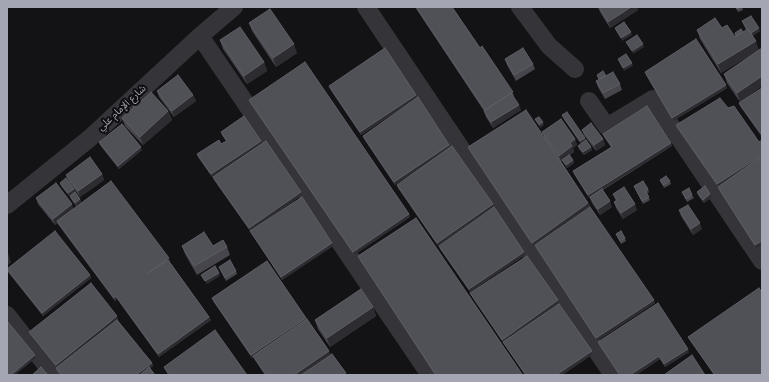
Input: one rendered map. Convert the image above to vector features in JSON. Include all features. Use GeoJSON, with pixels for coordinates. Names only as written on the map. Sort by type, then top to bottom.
{"type":"FeatureCollection","features":[{"type":"Feature","properties":{"kind":"street","name":"شارع الإمام علي"},"geometry":{"type":"LineString","coordinates":[[7,205],[90,138],[200,36],[234,7]]}},
{"type":"Feature","properties":{"kind":"street"},"geometry":{"type":"LineString","coordinates":[[366,7],[613,375]]}},
{"type":"Feature","properties":{"kind":"street"},"geometry":{"type":"LineString","coordinates":[[520,7],[548,46],[575,69]]}},
{"type":"Feature","properties":{"kind":"street"},"geometry":{"type":"LineString","coordinates":[[200,36],[430,375]]}},
{"type":"Feature","properties":{"kind":"street"},"geometry":{"type":"LineString","coordinates":[[589,101],[607,127],[653,99],[762,261]]}},
{"type":"Feature","properties":{"kind":"street"},"geometry":{"type":"LineString","coordinates":[[7,315],[54,375]]}},
{"type":"Feature","properties":{"kind":"building"},"geometry":{"type":"Polygon","coordinates":[[[416,7],[452,7],[480,48],[482,46],[513,92],[485,110],[416,7]]]}},
{"type":"Feature","properties":{"kind":"building"},"geometry":{"type":"Polygon","coordinates":[[[599,7],[631,7],[608,22],[599,7]]]}},
{"type":"Feature","properties":{"kind":"building"},"geometry":{"type":"Polygon","coordinates":[[[270,9],[294,44],[273,58],[249,23],[270,9]]]}},
{"type":"Feature","properties":{"kind":"building"},"geometry":{"type":"Polygon","coordinates":[[[751,16],[759,28],[751,33],[742,21],[751,16]]]}},
{"type":"Feature","properties":{"kind":"building"},"geometry":{"type":"Polygon","coordinates":[[[715,18],[722,28],[727,25],[735,37],[748,29],[756,41],[718,64],[697,30],[715,18]]]}},
{"type":"Feature","properties":{"kind":"building"},"geometry":{"type":"Polygon","coordinates":[[[624,22],[631,32],[621,38],[615,28],[624,22]]]}},
{"type":"Feature","properties":{"kind":"building"},"geometry":{"type":"Polygon","coordinates":[[[240,27],[264,62],[244,76],[220,40],[240,27]]]}},
{"type":"Feature","properties":{"kind":"building"},"geometry":{"type":"Polygon","coordinates":[[[741,29],[743,32],[736,36],[735,33],[741,29]]]}},
{"type":"Feature","properties":{"kind":"building"},"geometry":{"type":"Polygon","coordinates":[[[637,35],[643,44],[632,51],[626,42],[637,35]]]}},
{"type":"Feature","properties":{"kind":"building"},"geometry":{"type":"Polygon","coordinates":[[[696,39],[726,85],[672,118],[645,72],[696,39]]]}},
{"type":"Feature","properties":{"kind":"building"},"geometry":{"type":"Polygon","coordinates":[[[385,48],[416,95],[360,132],[329,86],[385,48]]]}},
{"type":"Feature","properties":{"kind":"building"},"geometry":{"type":"Polygon","coordinates":[[[523,48],[533,64],[514,75],[505,59],[523,48]]]}},
{"type":"Feature","properties":{"kind":"building"},"geometry":{"type":"Polygon","coordinates":[[[762,48],[762,76],[737,93],[724,74],[762,48]]]}},
{"type":"Feature","properties":{"kind":"building"},"geometry":{"type":"Polygon","coordinates":[[[626,54],[632,63],[623,68],[618,59],[626,54]]]}},
{"type":"Feature","properties":{"kind":"building"},"geometry":{"type":"Polygon","coordinates":[[[305,62],[409,214],[353,252],[249,100],[305,62]]]}},
{"type":"Feature","properties":{"kind":"building"},"geometry":{"type":"Polygon","coordinates":[[[603,71],[606,76],[599,79],[597,75],[603,71]]]}},
{"type":"Feature","properties":{"kind":"building"},"geometry":{"type":"Polygon","coordinates":[[[613,72],[620,84],[603,93],[596,81],[613,72]]]}},
{"type":"Feature","properties":{"kind":"building"},"geometry":{"type":"Polygon","coordinates":[[[178,75],[193,95],[172,111],[157,91],[178,75]]]}},
{"type":"Feature","properties":{"kind":"building"},"geometry":{"type":"Polygon","coordinates":[[[762,88],[762,135],[739,103],[762,88]]]}},
{"type":"Feature","properties":{"kind":"building"},"geometry":{"type":"Polygon","coordinates":[[[151,92],[168,111],[140,137],[122,118],[134,107],[133,106],[137,102],[139,103],[151,92]]]}},
{"type":"Feature","properties":{"kind":"building"},"geometry":{"type":"Polygon","coordinates":[[[511,93],[519,105],[491,122],[484,111],[511,93]]]}},
{"type":"Feature","properties":{"kind":"building"},"geometry":{"type":"Polygon","coordinates":[[[418,97],[449,145],[394,182],[363,136],[418,97]]]}},
{"type":"Feature","properties":{"kind":"building"},"geometry":{"type":"Polygon","coordinates":[[[720,98],[728,108],[734,106],[759,142],[762,140],[762,155],[717,184],[676,125],[720,98]]]}},
{"type":"Feature","properties":{"kind":"building"},"geometry":{"type":"Polygon","coordinates":[[[647,106],[671,143],[588,195],[573,171],[612,147],[603,134],[647,106]]]}},
{"type":"Feature","properties":{"kind":"building"},"geometry":{"type":"Polygon","coordinates":[[[526,110],[588,203],[532,243],[468,147],[526,110]]]}},
{"type":"Feature","properties":{"kind":"building"},"geometry":{"type":"Polygon","coordinates":[[[567,112],[585,138],[580,141],[562,115],[567,112]]]}},
{"type":"Feature","properties":{"kind":"building"},"geometry":{"type":"Polygon","coordinates":[[[244,116],[261,141],[211,174],[197,154],[219,140],[221,144],[227,141],[221,132],[244,116]]]}},
{"type":"Feature","properties":{"kind":"building"},"geometry":{"type":"Polygon","coordinates":[[[539,117],[543,122],[539,125],[535,119],[539,117]]]}},
{"type":"Feature","properties":{"kind":"building"},"geometry":{"type":"Polygon","coordinates":[[[561,119],[575,139],[570,143],[572,146],[559,156],[542,132],[561,119]]]}},
{"type":"Feature","properties":{"kind":"building"},"geometry":{"type":"Polygon","coordinates":[[[591,123],[603,139],[594,145],[582,130],[591,123]]]}},
{"type":"Feature","properties":{"kind":"building"},"geometry":{"type":"Polygon","coordinates":[[[122,124],[141,147],[118,166],[99,142],[122,124]]]}},
{"type":"Feature","properties":{"kind":"building"},"geometry":{"type":"Polygon","coordinates":[[[586,140],[591,147],[583,152],[578,146],[586,140]]]}},
{"type":"Feature","properties":{"kind":"building"},"geometry":{"type":"Polygon","coordinates":[[[266,141],[301,192],[249,228],[213,177],[266,141]]]}},
{"type":"Feature","properties":{"kind":"building"},"geometry":{"type":"Polygon","coordinates":[[[452,146],[493,204],[437,243],[397,185],[452,146]]]}},
{"type":"Feature","properties":{"kind":"building"},"geometry":{"type":"Polygon","coordinates":[[[569,155],[573,160],[566,165],[562,160],[569,155]]]}},
{"type":"Feature","properties":{"kind":"building"},"geometry":{"type":"Polygon","coordinates":[[[762,156],[762,241],[755,245],[718,187],[762,156]]]}},
{"type":"Feature","properties":{"kind":"building"},"geometry":{"type":"Polygon","coordinates":[[[90,157],[102,174],[78,191],[66,175],[90,157]]]}},
{"type":"Feature","properties":{"kind":"building"},"geometry":{"type":"Polygon","coordinates":[[[666,176],[670,181],[663,185],[660,180],[666,176]]]}},
{"type":"Feature","properties":{"kind":"building"},"geometry":{"type":"Polygon","coordinates":[[[66,178],[74,189],[68,193],[60,183],[66,178]]]}},
{"type":"Feature","properties":{"kind":"building"},"geometry":{"type":"Polygon","coordinates":[[[111,181],[169,258],[148,273],[168,260],[209,317],[158,354],[116,296],[114,298],[57,221],[111,181]]]}},
{"type":"Feature","properties":{"kind":"building"},"geometry":{"type":"Polygon","coordinates":[[[643,181],[648,189],[645,191],[649,197],[642,201],[634,186],[643,181]]]}},
{"type":"Feature","properties":{"kind":"building"},"geometry":{"type":"Polygon","coordinates":[[[56,183],[72,204],[53,219],[36,198],[56,183]]]}},
{"type":"Feature","properties":{"kind":"building"},"geometry":{"type":"Polygon","coordinates":[[[705,186],[710,194],[703,200],[697,192],[705,186]]]}},
{"type":"Feature","properties":{"kind":"building"},"geometry":{"type":"Polygon","coordinates":[[[624,187],[635,204],[621,213],[614,202],[617,200],[613,194],[624,187]]]}},
{"type":"Feature","properties":{"kind":"building"},"geometry":{"type":"Polygon","coordinates":[[[689,188],[692,195],[686,199],[682,192],[689,188]]]}},
{"type":"Feature","properties":{"kind":"building"},"geometry":{"type":"Polygon","coordinates":[[[602,189],[610,201],[598,209],[590,197],[602,189]]]}},
{"type":"Feature","properties":{"kind":"building"},"geometry":{"type":"Polygon","coordinates":[[[75,192],[80,199],[75,203],[70,196],[75,192]]]}},
{"type":"Feature","properties":{"kind":"building"},"geometry":{"type":"Polygon","coordinates":[[[302,197],[332,243],[281,277],[250,231],[302,197]]]}},
{"type":"Feature","properties":{"kind":"building"},"geometry":{"type":"Polygon","coordinates":[[[688,205],[700,223],[691,229],[679,210],[688,205]]]}},
{"type":"Feature","properties":{"kind":"building"},"geometry":{"type":"Polygon","coordinates":[[[494,207],[524,252],[469,289],[439,246],[494,207]]]}},
{"type":"Feature","properties":{"kind":"building"},"geometry":{"type":"Polygon","coordinates":[[[590,207],[654,300],[596,338],[535,245],[590,207]]]}},
{"type":"Feature","properties":{"kind":"building"},"geometry":{"type":"Polygon","coordinates":[[[416,218],[522,374],[521,375],[436,375],[358,256],[416,218]]]}},
{"type":"Feature","properties":{"kind":"building"},"geometry":{"type":"Polygon","coordinates":[[[55,231],[90,275],[42,313],[7,269],[55,231]]]}},
{"type":"Feature","properties":{"kind":"building"},"geometry":{"type":"Polygon","coordinates":[[[621,231],[625,238],[620,241],[616,234],[621,231]]]}},
{"type":"Feature","properties":{"kind":"building"},"geometry":{"type":"Polygon","coordinates":[[[204,232],[213,246],[223,240],[227,247],[194,266],[182,246],[204,232]]]}},
{"type":"Feature","properties":{"kind":"building"},"geometry":{"type":"Polygon","coordinates":[[[527,256],[558,300],[502,340],[470,293],[527,256]]]}},
{"type":"Feature","properties":{"kind":"building"},"geometry":{"type":"Polygon","coordinates":[[[230,260],[236,271],[225,278],[219,267],[230,260]]]}},
{"type":"Feature","properties":{"kind":"building"},"geometry":{"type":"Polygon","coordinates":[[[267,261],[306,318],[251,355],[212,298],[267,261]]]}},
{"type":"Feature","properties":{"kind":"building"},"geometry":{"type":"Polygon","coordinates":[[[215,266],[219,273],[205,281],[201,275],[215,266]]]}},
{"type":"Feature","properties":{"kind":"building"},"geometry":{"type":"Polygon","coordinates":[[[91,283],[117,316],[56,365],[29,332],[91,283]]]}},
{"type":"Feature","properties":{"kind":"building"},"geometry":{"type":"Polygon","coordinates":[[[759,288],[762,293],[762,374],[715,375],[688,337],[759,288]]]}},
{"type":"Feature","properties":{"kind":"building"},"geometry":{"type":"Polygon","coordinates":[[[361,289],[373,307],[327,338],[315,320],[361,289]]]}},
{"type":"Feature","properties":{"kind":"building"},"geometry":{"type":"Polygon","coordinates":[[[658,303],[688,349],[664,364],[659,356],[630,375],[620,375],[598,342],[658,303]]]}},
{"type":"Feature","properties":{"kind":"building"},"geometry":{"type":"Polygon","coordinates":[[[559,304],[592,351],[556,375],[526,375],[503,342],[559,304]]]}},
{"type":"Feature","properties":{"kind":"building"},"geometry":{"type":"Polygon","coordinates":[[[307,319],[329,351],[294,375],[266,375],[253,356],[307,319]]]}},
{"type":"Feature","properties":{"kind":"building"},"geometry":{"type":"Polygon","coordinates":[[[117,320],[152,363],[136,375],[62,375],[56,368],[117,320]]]}},
{"type":"Feature","properties":{"kind":"building"},"geometry":{"type":"Polygon","coordinates":[[[7,321],[35,355],[11,375],[7,375],[7,321]]]}},
{"type":"Feature","properties":{"kind":"building"},"geometry":{"type":"Polygon","coordinates":[[[215,330],[247,375],[169,375],[164,367],[215,330]]]}},
{"type":"Feature","properties":{"kind":"building"},"geometry":{"type":"Polygon","coordinates":[[[332,354],[346,373],[343,375],[301,375],[332,354]]]}},
{"type":"Feature","properties":{"kind":"building"},"geometry":{"type":"Polygon","coordinates":[[[692,355],[705,375],[664,375],[692,355]]]}},
{"type":"Feature","properties":{"kind":"building"},"geometry":{"type":"Polygon","coordinates":[[[41,367],[48,375],[32,375],[41,367]]]}},
{"type":"Feature","properties":{"kind":"building"},"geometry":{"type":"Polygon","coordinates":[[[149,367],[155,375],[140,375],[149,367]]]}}]}
